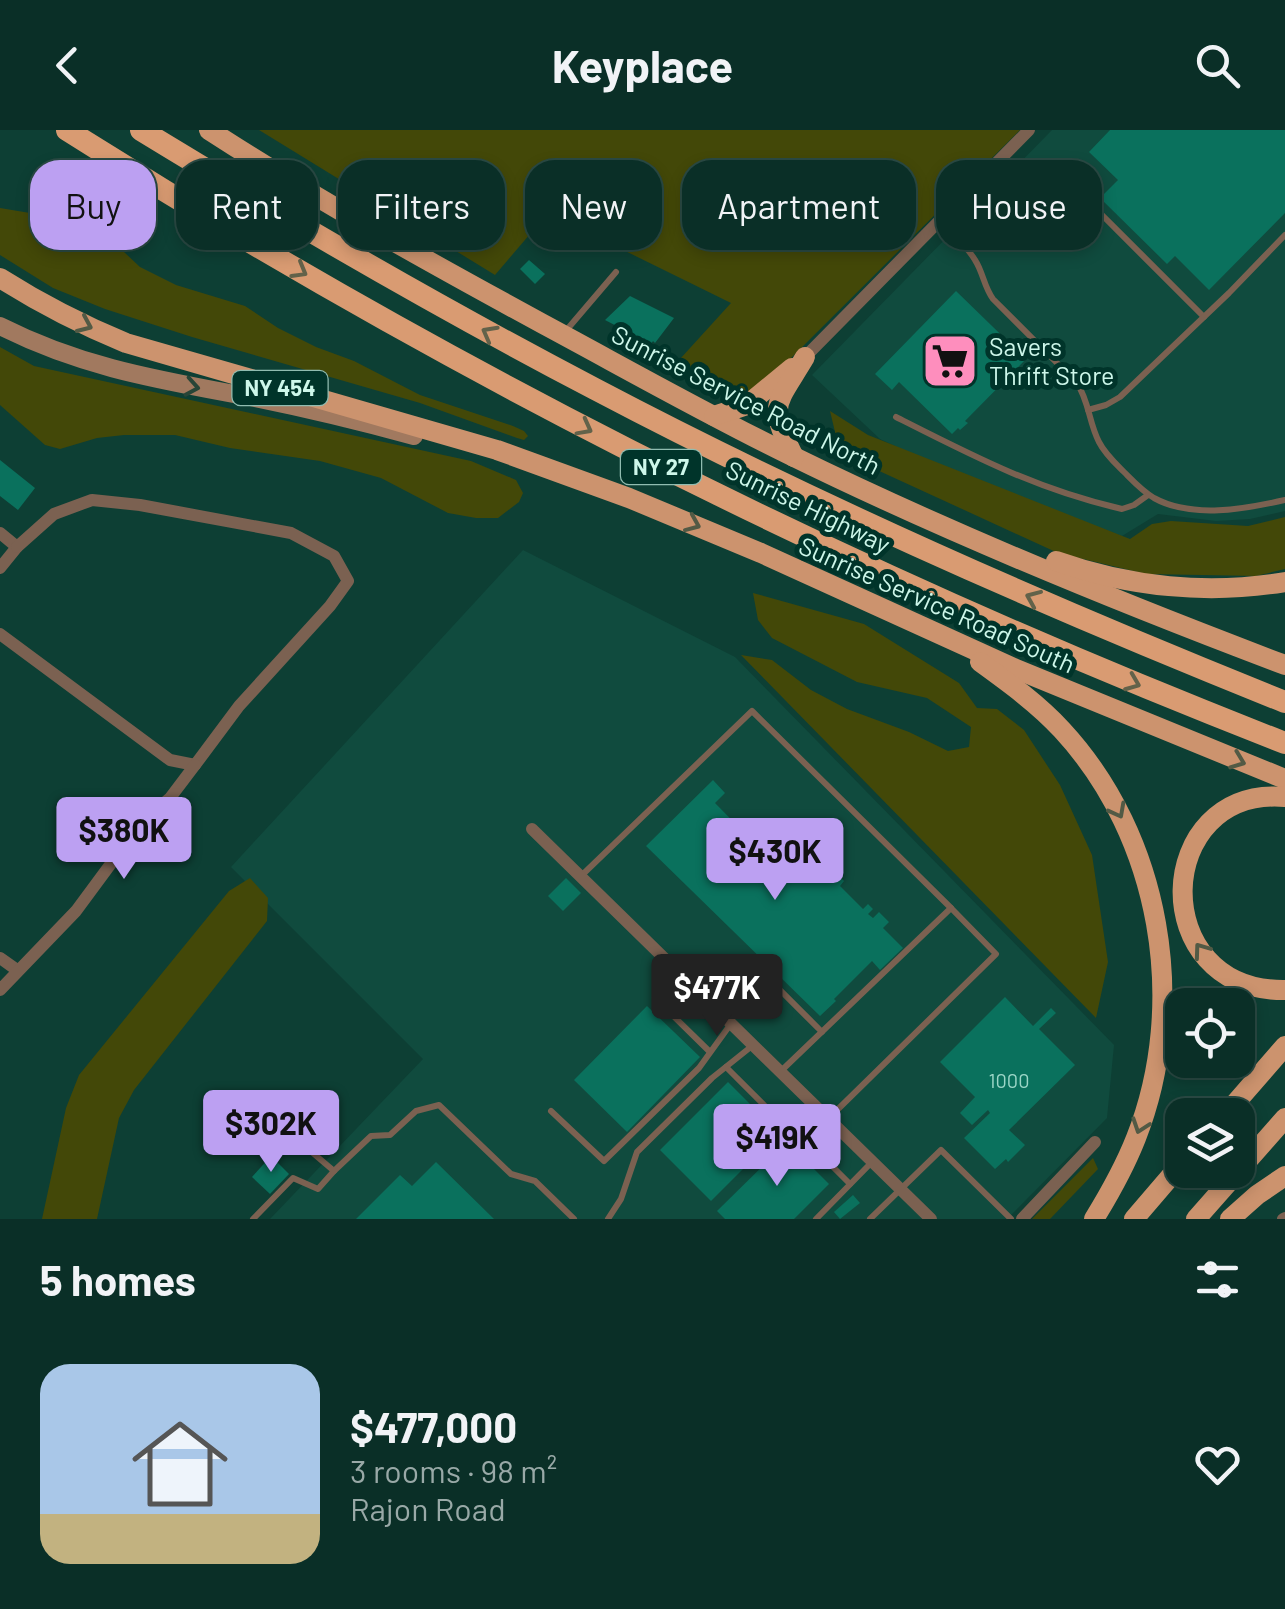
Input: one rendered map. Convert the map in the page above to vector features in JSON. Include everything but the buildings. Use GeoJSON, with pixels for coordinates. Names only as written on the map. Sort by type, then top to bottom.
{"type":"FeatureCollection","features":[{"type":"Feature","properties":{"kind":"highway","name":"Sunrise Highway"},"geometry":{"type":"LineString","coordinates":[[67,130],[366,309],[665,469],[986,620],[1285,743]]}},
{"type":"Feature","properties":{"kind":"highway","name":"Sunrise Highway"},"geometry":{"type":"LineString","coordinates":[[141,130],[430,301],[681,434],[1023,594],[1285,702]]}},
{"type":"Feature","properties":{"kind":"highway","name":"Sunrise Service Road North"},"geometry":{"type":"LineString","coordinates":[[208,130],[362,224],[794,457],[1062,578],[1285,665]]}},
{"type":"Feature","properties":{"kind":"highway","name":"NY 454"},"geometry":{"type":"LineString","coordinates":[[0,278],[40,304],[126,343],[497,450],[569,476]]}},
{"type":"Feature","properties":{"kind":"highway"},"geometry":{"type":"LineString","coordinates":[[714,416],[747,405],[804,357]]}},
{"type":"Feature","properties":{"kind":"highway"},"geometry":{"type":"LineString","coordinates":[[794,457],[778,423],[777,408],[804,357]]}},
{"type":"Feature","properties":{"kind":"highway","name":"Sunrise Service Road South"},"geometry":{"type":"LineString","coordinates":[[569,476],[697,525],[955,643],[1285,779]]}},
{"type":"Feature","properties":{"kind":"highway"},"geometry":{"type":"LineString","coordinates":[[872,493],[943,514],[1051,559],[1110,577],[1203,589],[1285,582]]}},
{"type":"Feature","properties":{"kind":"highway"},"geometry":{"type":"LineString","coordinates":[[955,643],[1046,714],[1098,776],[1136,847],[1151,897],[1162,975],[1156,1062],[1136,1140],[1094,1219]]}},
{"type":"Feature","properties":{"kind":"highway"},"geometry":{"type":"LineString","coordinates":[[1285,797],[1245,801],[1206,827],[1185,864],[1182,905],[1190,933],[1215,968],[1246,985],[1285,990]]}},
{"type":"Feature","properties":{"kind":"highway"},"geometry":{"type":"LineString","coordinates":[[1239,1098],[1285,1046]]}},
{"type":"Feature","properties":{"kind":"highway"},"geometry":{"type":"LineString","coordinates":[[1196,1219],[1285,1118]]}},
{"type":"Feature","properties":{"kind":"highway"},"geometry":{"type":"LineString","coordinates":[[1230,1219],[1285,1176]]}},
{"type":"Feature","properties":{"kind":"highway"},"geometry":{"type":"LineString","coordinates":[[1134,1219],[1165,1183]]}},
{"type":"Feature","properties":{"kind":"main road"},"geometry":{"type":"LineString","coordinates":[[0,326],[104,368],[320,412],[569,476]]}},
{"type":"Feature","properties":{"kind":"street"},"geometry":{"type":"LineString","coordinates":[[999,160],[1029,130]]}},
{"type":"Feature","properties":{"kind":"street"},"geometry":{"type":"LineString","coordinates":[[804,357],[936,223]]}},
{"type":"Feature","properties":{"kind":"street"},"geometry":{"type":"LineString","coordinates":[[0,568],[54,514],[92,500],[140,504],[291,532],[334,556],[348,581],[239,706],[170,798],[142,823],[76,911],[0,990]]}},
{"type":"Feature","properties":{"kind":"street"},"geometry":{"type":"LineString","coordinates":[[0,533],[17,547]]}},
{"type":"Feature","properties":{"kind":"street"},"geometry":{"type":"LineString","coordinates":[[0,634],[170,760],[195,765]]}},
{"type":"Feature","properties":{"kind":"street"},"geometry":{"type":"LineString","coordinates":[[532,830],[930,1219]]}},
{"type":"Feature","properties":{"kind":"street"},"geometry":{"type":"LineString","coordinates":[[0,958],[18,970]]}},
{"type":"Feature","properties":{"kind":"street"},"geometry":{"type":"LineString","coordinates":[[1022,1219],[1095,1142]]}},
{"type":"Feature","properties":{"kind":"lane"},"geometry":{"type":"LineString","coordinates":[[1102,215],[1204,317]]}},
{"type":"Feature","properties":{"kind":"lane"},"geometry":{"type":"LineString","coordinates":[[1088,410],[1114,401],[1285,236]]}},
{"type":"Feature","properties":{"kind":"lane"},"geometry":{"type":"LineString","coordinates":[[968,250],[994,299],[1077,383],[1094,430],[1108,454],[1148,494],[1168,504],[1209,510],[1285,500]]}},
{"type":"Feature","properties":{"kind":"lane"},"geometry":{"type":"LineString","coordinates":[[563,334],[616,272]]}},
{"type":"Feature","properties":{"kind":"lane"},"geometry":{"type":"LineString","coordinates":[[896,417],[1051,490],[1122,508],[1134,506],[1148,494]]}},
{"type":"Feature","properties":{"kind":"lane"},"geometry":{"type":"LineString","coordinates":[[580,877],[752,711],[996,954],[828,1118]]}},
{"type":"Feature","properties":{"kind":"lane"},"geometry":{"type":"LineString","coordinates":[[780,1072],[951,908]]}},
{"type":"Feature","properties":{"kind":"lane"},"geometry":{"type":"LineString","coordinates":[[762,972],[822,1032]]}},
{"type":"Feature","properties":{"kind":"lane"},"geometry":{"type":"LineString","coordinates":[[655,998],[710,1052]]}},
{"type":"Feature","properties":{"kind":"lane"},"geometry":{"type":"LineString","coordinates":[[551,1111],[604,1162],[699,1068],[731,1024]]}},
{"type":"Feature","properties":{"kind":"lane"},"geometry":{"type":"LineString","coordinates":[[608,1219],[621,1199],[637,1152],[712,1078],[752,1045]]}},
{"type":"Feature","properties":{"kind":"lane"},"geometry":{"type":"LineString","coordinates":[[726,1067],[775,1116]]}},
{"type":"Feature","properties":{"kind":"lane"},"geometry":{"type":"LineString","coordinates":[[246,1096],[334,1171]]}},
{"type":"Feature","properties":{"kind":"lane"},"geometry":{"type":"LineString","coordinates":[[253,1219],[293,1178],[318,1190],[371,1136],[390,1135],[416,1111],[439,1105],[511,1174],[536,1181],[574,1219]]}},
{"type":"Feature","properties":{"kind":"lane"},"geometry":{"type":"LineString","coordinates":[[812,1147],[850,1184]]}},
{"type":"Feature","properties":{"kind":"lane"},"geometry":{"type":"LineString","coordinates":[[870,1219],[941,1150],[1010,1219]]}},
{"type":"Feature","properties":{"kind":"lane"},"geometry":{"type":"LineString","coordinates":[[816,1219],[872,1162]]}},
{"type":"Feature","properties":{"kind":"shaded area"},"geometry":{"type":"Polygon","coordinates":[[[259,130],[1020,130],[990,160],[936,160],[936,214],[916,234],[916,160],[682,160],[682,250],[900,250],[747,402],[670,370],[731,303],[623,250],[662,250],[662,160],[525,160],[525,240],[495,275],[454,250],[505,250],[505,160],[338,160],[338,179],[318,166],[318,160],[308,160],[259,130]]]}},
{"type":"Feature","properties":{"kind":"shaded area"},"geometry":{"type":"Polygon","coordinates":[[[1052,130],[1285,130],[1285,511],[1216,521],[1158,514],[1122,536],[990,491],[880,439],[812,375],[936,248],[1102,250],[1102,160],[1023,160],[1052,130]]]}},
{"type":"Feature","properties":{"kind":"shaded area"},"geometry":{"type":"Polygon","coordinates":[[[0,208],[30,213],[30,250],[122,250],[140,267],[176,285],[245,306],[278,328],[420,395],[513,426],[528,436],[524,440],[517,438],[420,403],[105,309],[53,288],[0,255],[0,208]]]}},
{"type":"Feature","properties":{"kind":"shaded area"},"geometry":{"type":"Polygon","coordinates":[[[0,347],[34,366],[471,461],[516,480],[523,493],[519,502],[498,518],[476,518],[448,513],[381,478],[320,461],[230,448],[175,435],[97,438],[60,449],[45,445],[0,405],[0,347]]]}},
{"type":"Feature","properties":{"kind":"shaded area"},"geometry":{"type":"Polygon","coordinates":[[[830,411],[868,435],[1130,539],[1152,524],[1171,521],[1248,526],[1285,517],[1285,569],[1256,576],[1146,574],[1058,553],[840,453],[830,411]]]}},
{"type":"Feature","properties":{"kind":"shaded area"},"geometry":{"type":"Polygon","coordinates":[[[523,550],[735,657],[1114,1045],[1107,1118],[1007,1219],[270,1219],[423,1059],[231,867],[523,550]]]}},
{"type":"Feature","properties":{"kind":"shaded area"},"geometry":{"type":"Polygon","coordinates":[[[753,593],[864,624],[959,683],[977,708],[997,709],[1024,730],[1060,785],[1092,855],[1108,962],[1096,1018],[741,655],[772,660],[811,690],[847,709],[948,751],[969,747],[971,727],[927,698],[857,682],[772,638],[758,620],[753,593]]]}},
{"type":"Feature","properties":{"kind":"shaded area"},"geometry":{"type":"Polygon","coordinates":[[[250,878],[268,898],[267,921],[134,1090],[119,1118],[97,1219],[42,1219],[66,1108],[79,1075],[229,891],[250,878]]]}},
{"type":"Feature","properties":{"kind":"shaded area"},"geometry":{"type":"Polygon","coordinates":[[[1093,1158],[1098,1169],[1050,1219],[1032,1219],[1093,1158]]]}},
{"type":"Feature","properties":{"kind":"place","name":"Savers Thrift Store"},"geometry":{"type":"Point","coordinates":[950,361]}}]}
